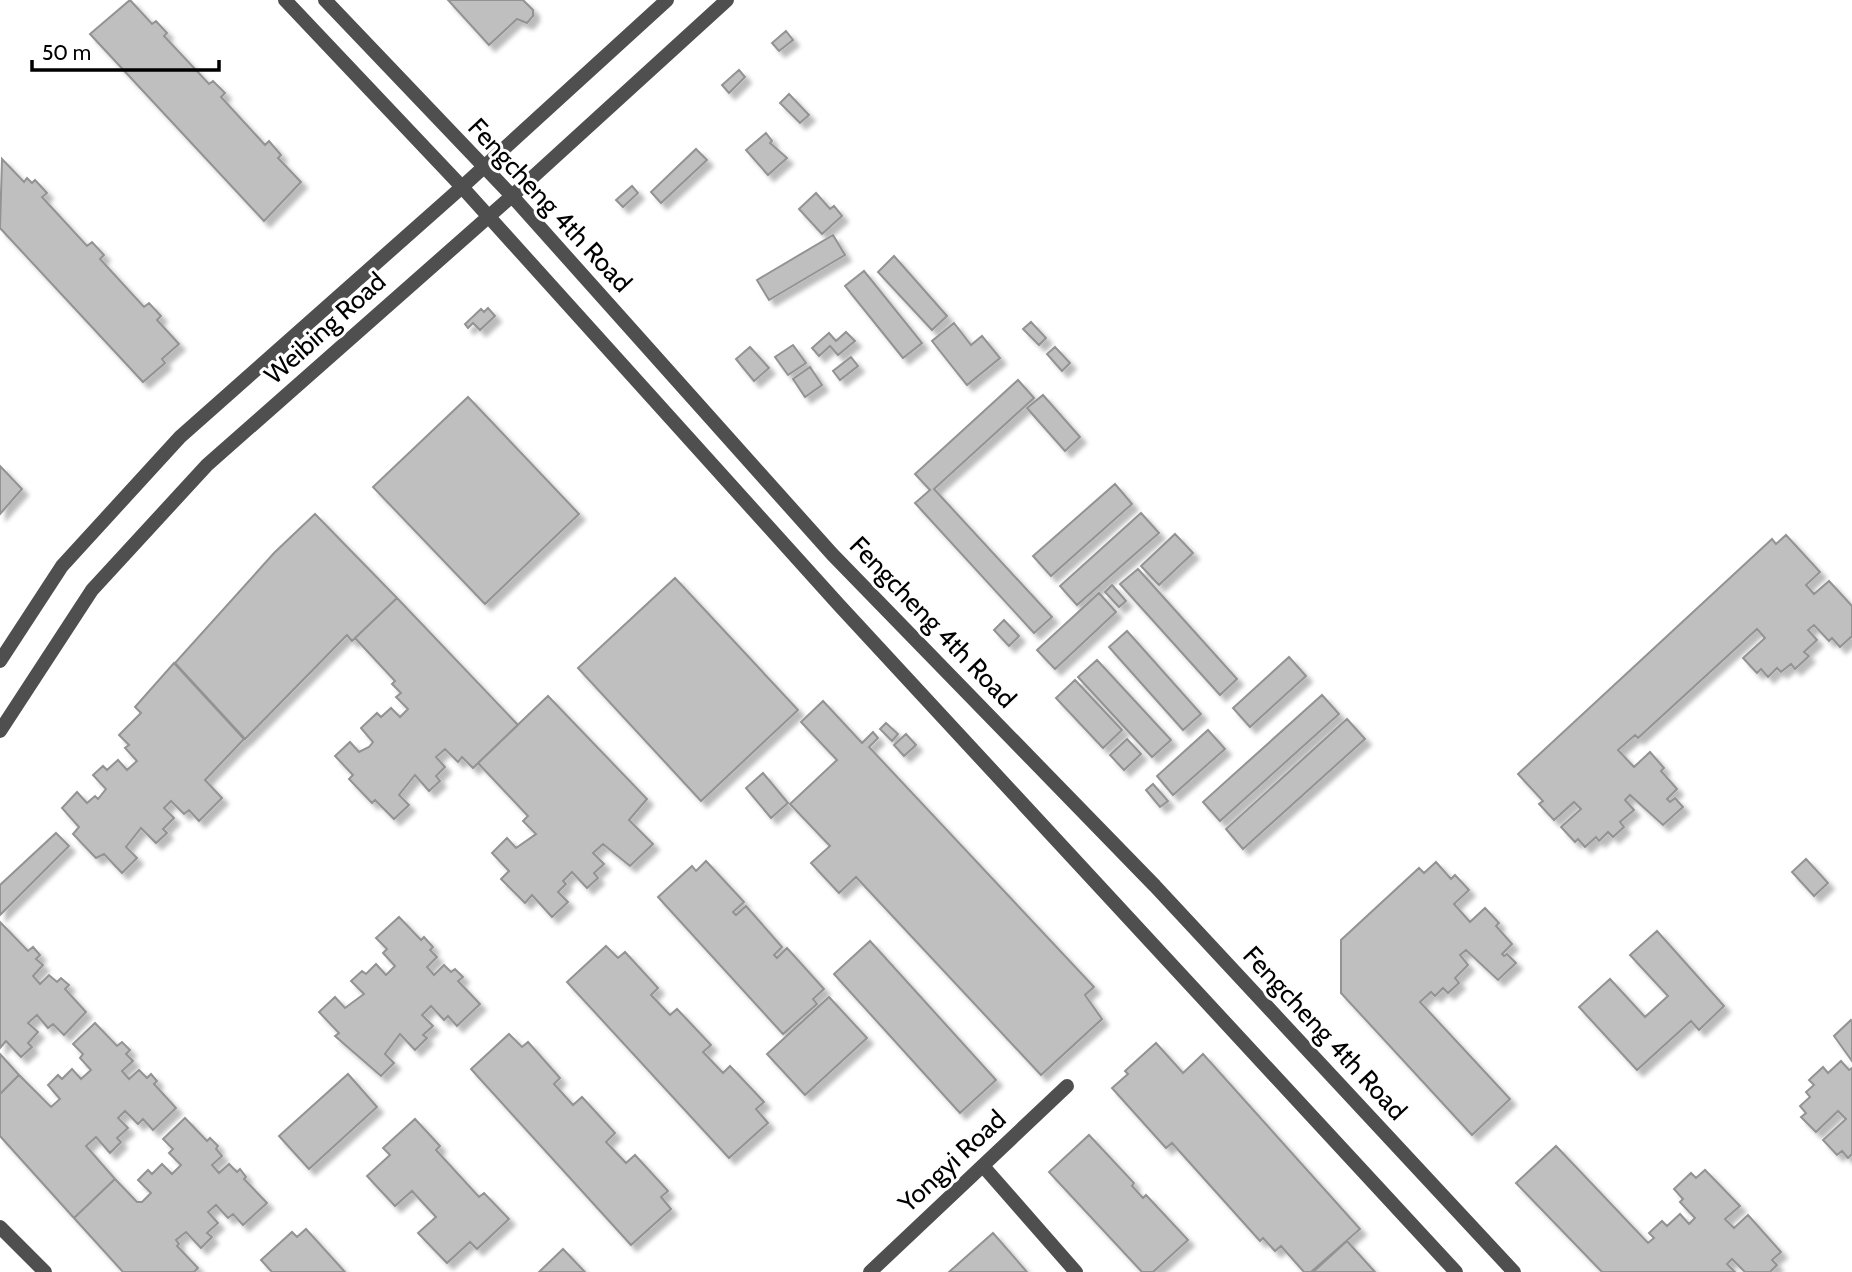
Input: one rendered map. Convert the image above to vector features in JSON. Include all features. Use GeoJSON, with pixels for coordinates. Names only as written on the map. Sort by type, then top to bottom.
{"type":"FeatureCollection","features":[{"type":"Feature","properties":{"kind":"street","name":"Fengcheng 4th Road"},"geometry":{"type":"LineString","coordinates":[[285,0],[462,187],[849,615],[1456,1272]]}},
{"type":"Feature","properties":{"kind":"street","name":"Fengcheng 4th Road"},"geometry":{"type":"LineString","coordinates":[[325,0],[512,196],[832,554],[1155,886],[1514,1272]]}},
{"type":"Feature","properties":{"kind":"street","name":"Weibing Road"},"geometry":{"type":"LineString","coordinates":[[0,661],[62,566],[180,438],[484,168],[667,0]]}},
{"type":"Feature","properties":{"kind":"street","name":"Weibing Road"},"geometry":{"type":"LineString","coordinates":[[0,732],[92,590],[207,465],[512,196],[727,0]]}},
{"type":"Feature","properties":{"kind":"street","name":"Yongyi Road"},"geometry":{"type":"LineString","coordinates":[[870,1272],[1067,1086]]}},
{"type":"Feature","properties":{"kind":"street"},"geometry":{"type":"LineString","coordinates":[[983,1166],[1076,1272]]}},
{"type":"Feature","properties":{"kind":"street"},"geometry":{"type":"LineString","coordinates":[[0,1227],[45,1272]]}},
{"type":"Feature","properties":{"kind":"building"},"geometry":{"type":"Polygon","coordinates":[[[130,0],[152,24],[156,21],[167,33],[164,36],[209,84],[213,81],[225,93],[221,97],[265,145],[269,141],[281,155],[278,158],[301,182],[264,221],[90,34],[130,0]]]}},
{"type":"Feature","properties":{"kind":"building"},"geometry":{"type":"Polygon","coordinates":[[[448,0],[523,0],[533,10],[533,16],[527,23],[517,19],[489,45],[448,0]]]}},
{"type":"Feature","properties":{"kind":"building"},"geometry":{"type":"Polygon","coordinates":[[[786,31],[793,40],[779,51],[772,43],[786,31]]]}},
{"type":"Feature","properties":{"kind":"building"},"geometry":{"type":"Polygon","coordinates":[[[739,70],[745,77],[729,93],[722,85],[739,70]]]}},
{"type":"Feature","properties":{"kind":"building"},"geometry":{"type":"Polygon","coordinates":[[[789,94],[809,115],[800,123],[780,103],[789,94]]]}},
{"type":"Feature","properties":{"kind":"building"},"geometry":{"type":"Polygon","coordinates":[[[766,133],[772,141],[770,143],[787,158],[768,175],[746,150],[766,133]]]}},
{"type":"Feature","properties":{"kind":"building"},"geometry":{"type":"Polygon","coordinates":[[[696,149],[707,160],[661,203],[651,192],[696,149]]]}},
{"type":"Feature","properties":{"kind":"building"},"geometry":{"type":"Polygon","coordinates":[[[2,159],[24,182],[27,178],[32,183],[35,180],[47,193],[42,197],[87,246],[92,242],[104,255],[100,259],[144,307],[149,303],[161,316],[157,320],[179,344],[162,359],[165,363],[143,382],[0,228],[2,159]]]}},
{"type":"Feature","properties":{"kind":"building"},"geometry":{"type":"Polygon","coordinates":[[[632,186],[638,193],[623,207],[616,200],[632,186]]]}},
{"type":"Feature","properties":{"kind":"building"},"geometry":{"type":"Polygon","coordinates":[[[816,193],[830,209],[834,206],[842,216],[822,234],[799,209],[816,193]]]}},
{"type":"Feature","properties":{"kind":"building"},"geometry":{"type":"Polygon","coordinates":[[[833,235],[845,255],[769,300],[757,280],[833,235]]]}},
{"type":"Feature","properties":{"kind":"building"},"geometry":{"type":"Polygon","coordinates":[[[894,256],[947,316],[932,330],[878,272],[894,256]]]}},
{"type":"Feature","properties":{"kind":"building"},"geometry":{"type":"Polygon","coordinates":[[[864,271],[922,343],[903,358],[845,286],[864,271]]]}},
{"type":"Feature","properties":{"kind":"building"},"geometry":{"type":"Polygon","coordinates":[[[488,308],[495,316],[480,330],[473,323],[468,328],[465,324],[481,309],[484,312],[488,308]]]}},
{"type":"Feature","properties":{"kind":"building"},"geometry":{"type":"Polygon","coordinates":[[[1031,322],[1046,338],[1039,345],[1023,329],[1031,322]]]}},
{"type":"Feature","properties":{"kind":"building"},"geometry":{"type":"Polygon","coordinates":[[[954,323],[971,345],[982,336],[1000,358],[967,385],[932,341],[954,323]]]}},
{"type":"Feature","properties":{"kind":"building"},"geometry":{"type":"Polygon","coordinates":[[[846,332],[855,341],[838,355],[830,346],[819,356],[812,348],[829,333],[836,341],[846,332]]]}},
{"type":"Feature","properties":{"kind":"building"},"geometry":{"type":"Polygon","coordinates":[[[793,345],[806,363],[788,375],[775,357],[793,345]]]}},
{"type":"Feature","properties":{"kind":"building"},"geometry":{"type":"Polygon","coordinates":[[[750,347],[769,368],[754,381],[736,359],[750,347]]]}},
{"type":"Feature","properties":{"kind":"building"},"geometry":{"type":"Polygon","coordinates":[[[1055,347],[1070,363],[1062,371],[1047,354],[1055,347]]]}},
{"type":"Feature","properties":{"kind":"building"},"geometry":{"type":"Polygon","coordinates":[[[851,357],[858,366],[840,380],[833,371],[851,357]]]}},
{"type":"Feature","properties":{"kind":"building"},"geometry":{"type":"Polygon","coordinates":[[[810,367],[822,385],[805,397],[793,379],[810,367]]]}},
{"type":"Feature","properties":{"kind":"building"},"geometry":{"type":"Polygon","coordinates":[[[1018,380],[1034,398],[934,489],[1052,617],[1034,633],[915,503],[930,490],[915,474],[1018,380]]]}},
{"type":"Feature","properties":{"kind":"building"},"geometry":{"type":"Polygon","coordinates":[[[1043,395],[1080,437],[1065,451],[1027,408],[1043,395]]]}},
{"type":"Feature","properties":{"kind":"building"},"geometry":{"type":"Polygon","coordinates":[[[468,397],[579,514],[485,604],[373,487],[468,397]]]}},
{"type":"Feature","properties":{"kind":"building"},"geometry":{"type":"Polygon","coordinates":[[[0,466],[22,489],[0,514],[0,466]]]}},
{"type":"Feature","properties":{"kind":"building"},"geometry":{"type":"Polygon","coordinates":[[[1115,484],[1132,504],[1051,576],[1033,556],[1115,484]]]}},
{"type":"Feature","properties":{"kind":"building"},"geometry":{"type":"Polygon","coordinates":[[[1141,513],[1159,533],[1077,605],[1060,586],[1141,513]]]}},
{"type":"Feature","properties":{"kind":"building"},"geometry":{"type":"Polygon","coordinates":[[[315,514],[397,598],[352,641],[347,635],[245,739],[175,663],[274,553],[315,514]]]}},
{"type":"Feature","properties":{"kind":"building"},"geometry":{"type":"Polygon","coordinates":[[[1175,534],[1193,553],[1159,585],[1141,566],[1175,534]]]}},
{"type":"Feature","properties":{"kind":"building"},"geometry":{"type":"Polygon","coordinates":[[[1786,535],[1820,572],[1806,585],[1814,594],[1829,581],[1852,606],[1852,636],[1840,647],[1832,638],[1829,641],[1814,625],[1808,630],[1817,640],[1804,652],[1809,656],[1795,669],[1791,664],[1781,672],[1777,668],[1768,677],[1761,669],[1757,673],[1743,658],[1765,638],[1757,629],[1638,738],[1635,735],[1618,750],[1634,767],[1650,752],[1664,768],[1661,771],[1677,789],[1667,799],[1670,802],[1675,798],[1683,807],[1663,825],[1630,795],[1625,800],[1634,810],[1620,822],[1624,827],[1613,837],[1608,832],[1599,841],[1596,837],[1585,847],[1578,839],[1575,842],[1561,827],[1581,809],[1574,802],[1554,820],[1539,804],[1543,801],[1518,774],[1772,539],[1776,544],[1786,535]]]}},
{"type":"Feature","properties":{"kind":"building"},"geometry":{"type":"Polygon","coordinates":[[[1138,569],[1237,679],[1220,695],[1120,584],[1138,569]]]}},
{"type":"Feature","properties":{"kind":"building"},"geometry":{"type":"Polygon","coordinates":[[[675,578],[798,710],[701,801],[578,668],[675,578]]]}},
{"type":"Feature","properties":{"kind":"building"},"geometry":{"type":"Polygon","coordinates":[[[1112,585],[1126,601],[1119,607],[1105,592],[1112,585]]]}},
{"type":"Feature","properties":{"kind":"building"},"geometry":{"type":"Polygon","coordinates":[[[1099,593],[1116,612],[1055,669],[1037,650],[1099,593]]]}},
{"type":"Feature","properties":{"kind":"building"},"geometry":{"type":"Polygon","coordinates":[[[397,598],[518,725],[473,768],[462,757],[458,762],[445,749],[436,757],[445,767],[436,776],[440,781],[429,791],[415,775],[399,795],[409,805],[394,819],[375,800],[372,803],[349,779],[353,775],[335,756],[350,742],[359,752],[369,747],[373,742],[361,728],[377,713],[381,717],[391,708],[400,717],[408,709],[396,697],[401,693],[392,684],[395,681],[355,638],[397,598]]]}},
{"type":"Feature","properties":{"kind":"building"},"geometry":{"type":"Polygon","coordinates":[[[1004,620],[1019,636],[1009,646],[994,630],[1004,620]]]}},
{"type":"Feature","properties":{"kind":"building"},"geometry":{"type":"Polygon","coordinates":[[[1127,631],[1201,714],[1183,730],[1109,647],[1127,631]]]}},
{"type":"Feature","properties":{"kind":"building"},"geometry":{"type":"Polygon","coordinates":[[[1289,657],[1306,676],[1250,727],[1233,708],[1289,657]]]}},
{"type":"Feature","properties":{"kind":"building"},"geometry":{"type":"Polygon","coordinates":[[[1097,660],[1171,740],[1152,757],[1078,677],[1097,660]]]}},
{"type":"Feature","properties":{"kind":"building"},"geometry":{"type":"Polygon","coordinates":[[[174,663],[244,739],[205,780],[222,798],[199,821],[189,810],[184,814],[171,801],[164,808],[174,818],[163,829],[167,833],[156,843],[141,828],[126,847],[137,858],[122,873],[104,854],[96,858],[73,834],[79,827],[62,808],[77,792],[87,803],[95,796],[98,799],[106,789],[93,775],[103,766],[107,770],[118,760],[127,770],[137,761],[125,748],[129,745],[119,735],[141,713],[135,707],[174,663]]]}},
{"type":"Feature","properties":{"kind":"building"},"geometry":{"type":"Polygon","coordinates":[[[1075,680],[1122,730],[1103,748],[1056,698],[1075,680]]]}},
{"type":"Feature","properties":{"kind":"building"},"geometry":{"type":"Polygon","coordinates":[[[1322,695],[1339,714],[1220,821],[1203,802],[1322,695]]]}},
{"type":"Feature","properties":{"kind":"building"},"geometry":{"type":"Polygon","coordinates":[[[548,696],[647,799],[629,820],[653,844],[630,866],[603,844],[593,853],[604,864],[594,873],[598,878],[587,888],[572,872],[563,881],[566,884],[558,892],[568,902],[552,917],[532,895],[525,903],[501,879],[509,871],[492,853],[507,838],[516,848],[536,834],[523,821],[528,816],[478,763],[548,696]]]}},
{"type":"Feature","properties":{"kind":"building"},"geometry":{"type":"Polygon","coordinates":[[[823,701],[862,743],[873,732],[878,738],[869,747],[1094,987],[1085,995],[1102,1019],[1041,1075],[856,877],[839,893],[811,863],[830,846],[790,804],[837,760],[801,722],[823,701]]]}},
{"type":"Feature","properties":{"kind":"building"},"geometry":{"type":"Polygon","coordinates":[[[1347,719],[1365,739],[1243,849],[1226,829],[1347,719]]]}},
{"type":"Feature","properties":{"kind":"building"},"geometry":{"type":"Polygon","coordinates":[[[886,723],[898,734],[892,741],[880,729],[886,723]]]}},
{"type":"Feature","properties":{"kind":"building"},"geometry":{"type":"Polygon","coordinates":[[[1208,730],[1225,749],[1173,795],[1157,776],[1208,730]]]}},
{"type":"Feature","properties":{"kind":"building"},"geometry":{"type":"Polygon","coordinates":[[[906,734],[916,745],[904,756],[894,745],[906,734]]]}},
{"type":"Feature","properties":{"kind":"building"},"geometry":{"type":"Polygon","coordinates":[[[1127,739],[1141,754],[1124,770],[1110,755],[1127,739]]]}},
{"type":"Feature","properties":{"kind":"building"},"geometry":{"type":"Polygon","coordinates":[[[763,773],[788,803],[771,818],[746,788],[763,773]]]}},
{"type":"Feature","properties":{"kind":"building"},"geometry":{"type":"Polygon","coordinates":[[[1153,784],[1168,801],[1160,807],[1146,790],[1153,784]]]}},
{"type":"Feature","properties":{"kind":"building"},"geometry":{"type":"Polygon","coordinates":[[[56,833],[69,846],[0,915],[0,885],[56,833]]]}},
{"type":"Feature","properties":{"kind":"building"},"geometry":{"type":"Polygon","coordinates":[[[1806,859],[1828,883],[1814,896],[1792,872],[1806,859]]]}},
{"type":"Feature","properties":{"kind":"building"},"geometry":{"type":"Polygon","coordinates":[[[706,861],[744,902],[733,912],[736,915],[746,906],[782,947],[774,955],[777,958],[787,948],[824,989],[813,999],[817,1004],[783,1034],[658,897],[692,866],[696,871],[706,861]]]}},
{"type":"Feature","properties":{"kind":"building"},"geometry":{"type":"Polygon","coordinates":[[[1436,862],[1451,879],[1455,875],[1469,890],[1454,904],[1470,922],[1485,908],[1499,923],[1496,926],[1512,944],[1502,954],[1507,954],[1516,963],[1498,980],[1466,950],[1460,955],[1468,965],[1455,978],[1459,983],[1448,993],[1443,988],[1435,996],[1431,992],[1420,1002],[1510,1099],[1472,1135],[1341,993],[1341,940],[1419,868],[1424,873],[1436,862]]]}},
{"type":"Feature","properties":{"kind":"building"},"geometry":{"type":"Polygon","coordinates":[[[399,917],[421,940],[424,937],[433,947],[430,950],[437,957],[427,967],[434,975],[444,965],[451,972],[455,969],[463,977],[458,981],[480,1004],[457,1026],[448,1016],[444,1020],[431,1006],[422,1015],[433,1026],[423,1035],[427,1038],[415,1050],[400,1034],[385,1054],[394,1063],[381,1076],[335,1036],[339,1033],[319,1012],[335,997],[345,1008],[364,994],[351,981],[362,971],[366,974],[376,964],[386,975],[395,966],[383,953],[387,949],[376,938],[399,917]]]}},
{"type":"Feature","properties":{"kind":"building"},"geometry":{"type":"Polygon","coordinates":[[[0,922],[28,951],[33,947],[40,955],[36,959],[43,965],[33,976],[40,984],[49,975],[57,982],[61,978],[69,985],[65,989],[86,1012],[64,1035],[53,1024],[48,1028],[37,1015],[28,1023],[38,1032],[28,1043],[32,1047],[21,1057],[6,1041],[0,1048],[0,922]]]}},
{"type":"Feature","properties":{"kind":"building"},"geometry":{"type":"Polygon","coordinates":[[[1657,931],[1724,1006],[1699,1030],[1691,1021],[1637,1070],[1579,1007],[1610,979],[1645,1017],[1668,996],[1630,955],[1657,931]]]}},
{"type":"Feature","properties":{"kind":"building"},"geometry":{"type":"Polygon","coordinates":[[[870,941],[996,1080],[960,1113],[834,974],[870,941]]]}},
{"type":"Feature","properties":{"kind":"building"},"geometry":{"type":"Polygon","coordinates":[[[606,946],[618,958],[625,952],[658,988],[651,995],[670,1015],[677,1009],[711,1045],[703,1052],[723,1073],[730,1066],[764,1102],[756,1109],[768,1123],[729,1158],[567,982],[606,946]]]}},
{"type":"Feature","properties":{"kind":"building"},"geometry":{"type":"Polygon","coordinates":[[[829,997],[867,1038],[805,1095],[767,1054],[829,997]]]}},
{"type":"Feature","properties":{"kind":"building"},"geometry":{"type":"Polygon","coordinates":[[[1852,1021],[1852,1061],[1834,1036],[1852,1021]]]}},
{"type":"Feature","properties":{"kind":"building"},"geometry":{"type":"Polygon","coordinates":[[[95,1023],[117,1046],[122,1042],[130,1050],[126,1054],[133,1061],[122,1071],[129,1079],[139,1070],[147,1078],[151,1074],[157,1081],[154,1084],[176,1108],[153,1130],[143,1119],[138,1124],[125,1111],[118,1118],[128,1128],[117,1138],[121,1142],[110,1153],[96,1137],[86,1146],[115,1179],[74,1218],[0,1136],[0,1094],[19,1075],[51,1107],[60,1099],[48,1085],[58,1075],[62,1079],[72,1069],[81,1079],[91,1070],[80,1058],[83,1054],[73,1044],[95,1023]]]}},
{"type":"Feature","properties":{"kind":"building"},"geometry":{"type":"Polygon","coordinates":[[[509,1034],[522,1047],[528,1042],[560,1078],[554,1084],[573,1105],[582,1097],[615,1133],[606,1142],[626,1163],[635,1155],[668,1191],[661,1197],[671,1209],[631,1245],[471,1069],[509,1034]]]}},
{"type":"Feature","properties":{"kind":"building"},"geometry":{"type":"Polygon","coordinates":[[[1156,1043],[1183,1073],[1203,1054],[1360,1229],[1311,1272],[1304,1272],[1281,1246],[1275,1251],[1263,1238],[1260,1241],[1172,1143],[1166,1148],[1112,1088],[1128,1074],[1125,1071],[1156,1043]]]}},
{"type":"Feature","properties":{"kind":"building"},"geometry":{"type":"Polygon","coordinates":[[[0,1054],[19,1075],[0,1094],[0,1054]]]}},
{"type":"Feature","properties":{"kind":"building"},"geometry":{"type":"Polygon","coordinates":[[[1841,1061],[1849,1070],[1852,1068],[1852,1154],[1848,1158],[1842,1151],[1837,1155],[1823,1140],[1846,1119],[1838,1111],[1816,1132],[1801,1117],[1806,1113],[1800,1106],[1810,1097],[1806,1092],[1814,1085],[1809,1080],[1823,1067],[1828,1073],[1841,1061]]]}},
{"type":"Feature","properties":{"kind":"building"},"geometry":{"type":"Polygon","coordinates":[[[348,1074],[377,1107],[309,1169],[279,1136],[348,1074]]]}},
{"type":"Feature","properties":{"kind":"building"},"geometry":{"type":"Polygon","coordinates":[[[185,1118],[207,1141],[210,1138],[218,1146],[216,1149],[222,1156],[212,1165],[219,1173],[229,1164],[237,1172],[240,1169],[246,1177],[244,1179],[267,1203],[243,1225],[233,1214],[228,1218],[216,1205],[208,1212],[218,1223],[207,1233],[212,1237],[201,1248],[186,1232],[176,1240],[179,1244],[177,1246],[198,1268],[194,1272],[123,1272],[74,1218],[115,1179],[137,1202],[142,1202],[151,1193],[138,1180],[148,1170],[152,1174],[162,1164],[172,1174],[181,1165],[169,1153],[173,1149],[163,1139],[185,1118]]]}},
{"type":"Feature","properties":{"kind":"building"},"geometry":{"type":"Polygon","coordinates":[[[415,1119],[440,1146],[436,1150],[479,1197],[484,1193],[509,1219],[477,1249],[470,1242],[447,1263],[418,1233],[436,1217],[412,1191],[395,1206],[367,1176],[390,1155],[383,1148],[415,1119]]]}},
{"type":"Feature","properties":{"kind":"building"},"geometry":{"type":"Polygon","coordinates":[[[1089,1135],[1134,1183],[1132,1186],[1143,1198],[1146,1195],[1188,1240],[1153,1272],[1142,1272],[1049,1172],[1089,1135]]]}},
{"type":"Feature","properties":{"kind":"building"},"geometry":{"type":"Polygon","coordinates":[[[1556,1146],[1648,1243],[1654,1238],[1649,1233],[1662,1221],[1667,1226],[1680,1214],[1689,1224],[1695,1218],[1680,1202],[1683,1199],[1674,1189],[1691,1173],[1696,1178],[1705,1170],[1740,1206],[1725,1219],[1734,1228],[1748,1215],[1781,1252],[1772,1260],[1777,1265],[1770,1272],[1745,1272],[1732,1259],[1727,1264],[1735,1272],[1602,1272],[1516,1183],[1556,1146]]]}},
{"type":"Feature","properties":{"kind":"building"},"geometry":{"type":"Polygon","coordinates":[[[306,1229],[345,1272],[272,1272],[261,1260],[292,1232],[297,1237],[306,1229]]]}},
{"type":"Feature","properties":{"kind":"building"},"geometry":{"type":"Polygon","coordinates":[[[993,1233],[1027,1272],[949,1272],[993,1233]]]}},
{"type":"Feature","properties":{"kind":"building"},"geometry":{"type":"Polygon","coordinates":[[[1347,1241],[1375,1272],[1313,1272],[1347,1241]]]}},
{"type":"Feature","properties":{"kind":"building"},"geometry":{"type":"Polygon","coordinates":[[[563,1249],[585,1272],[539,1272],[563,1249]]]}}]}
